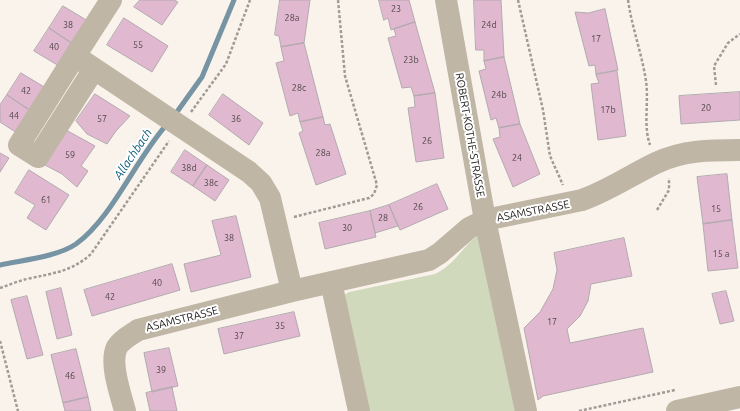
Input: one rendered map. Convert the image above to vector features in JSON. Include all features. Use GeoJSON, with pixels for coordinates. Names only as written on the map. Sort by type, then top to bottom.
{"type":"FeatureCollection","features":[{"type":"Feature","properties":{"kind":"street"},"geometry":{"type":"LineString","coordinates":[[94,69],[38,157],[19,145],[111,0]]}},
{"type":"Feature","properties":{"kind":"street","name":"ROBERT-KOTHE-STRASSE"},"geometry":{"type":"LineString","coordinates":[[446,0],[485,220],[526,411]]}},
{"type":"Feature","properties":{"kind":"street"},"geometry":{"type":"LineString","coordinates":[[75,56],[249,172],[261,183],[270,198],[292,291]]}},
{"type":"Feature","properties":{"kind":"street"},"geometry":{"type":"LineString","coordinates":[[42,108],[61,120]]}},
{"type":"Feature","properties":{"kind":"street","name":"ASAMSTRASSE"},"geometry":{"type":"LineString","coordinates":[[125,411],[114,358],[117,347],[124,339],[138,330],[292,291],[429,260],[440,253],[469,228],[485,220],[571,203],[595,196],[663,160],[704,150],[740,150]]}},
{"type":"Feature","properties":{"kind":"street"},"geometry":{"type":"LineString","coordinates":[[331,282],[359,411]]}},
{"type":"Feature","properties":{"kind":"street"},"geometry":{"type":"LineString","coordinates":[[677,411],[740,397]]}},
{"type":"Feature","properties":{"kind":"path"},"geometry":{"type":"LineString","coordinates":[[0,288],[25,279],[66,270],[80,264],[91,254],[178,124],[226,64],[250,0]]}},
{"type":"Feature","properties":{"kind":"path"},"geometry":{"type":"LineString","coordinates":[[276,222],[369,198],[374,194],[377,185],[345,76],[338,0]]}},
{"type":"Feature","properties":{"kind":"path"},"geometry":{"type":"LineString","coordinates":[[518,0],[543,110],[550,156],[571,203]]}},
{"type":"Feature","properties":{"kind":"path"},"geometry":{"type":"LineString","coordinates":[[628,0],[631,24],[646,83],[647,137],[663,160],[669,190],[657,210]]}},
{"type":"Feature","properties":{"kind":"path"},"geometry":{"type":"LineString","coordinates":[[716,85],[714,66],[728,43],[740,34]]}},
{"type":"Feature","properties":{"kind":"path"},"geometry":{"type":"LineString","coordinates":[[0,341],[18,411]]}},
{"type":"Feature","properties":{"kind":"path"},"geometry":{"type":"LineString","coordinates":[[579,411],[682,388]]}},
{"type":"Feature","properties":{"kind":"green space"},"geometry":{"type":"Polygon","coordinates":[[[481,233],[520,411],[370,411],[344,295],[349,292],[435,274],[454,260],[469,243],[481,233]]]}},
{"type":"Feature","properties":{"kind":"building"},"geometry":{"type":"Polygon","coordinates":[[[140,0],[174,0],[178,2],[162,25],[134,7],[140,0]]]}},
{"type":"Feature","properties":{"kind":"building"},"geometry":{"type":"Polygon","coordinates":[[[280,0],[310,0],[304,43],[281,47],[279,36],[275,35],[280,0]]]}},
{"type":"Feature","properties":{"kind":"building"},"geometry":{"type":"Polygon","coordinates":[[[379,0],[409,0],[415,22],[391,30],[388,18],[384,20],[379,0]]]}},
{"type":"Feature","properties":{"kind":"building"},"geometry":{"type":"Polygon","coordinates":[[[474,0],[501,0],[504,57],[484,61],[484,50],[476,50],[474,0]]]}},
{"type":"Feature","properties":{"kind":"building"},"geometry":{"type":"Polygon","coordinates":[[[63,6],[88,21],[73,44],[49,28],[63,6]]]}},
{"type":"Feature","properties":{"kind":"building"},"geometry":{"type":"Polygon","coordinates":[[[605,9],[618,70],[596,74],[595,65],[589,66],[575,12],[588,13],[605,9]]]}},
{"type":"Feature","properties":{"kind":"building"},"geometry":{"type":"Polygon","coordinates":[[[124,18],[168,46],[152,72],[107,45],[124,18]]]}},
{"type":"Feature","properties":{"kind":"building"},"geometry":{"type":"Polygon","coordinates":[[[415,22],[435,93],[414,96],[411,87],[402,88],[388,38],[396,36],[394,29],[415,22]]]}},
{"type":"Feature","properties":{"kind":"building"},"geometry":{"type":"Polygon","coordinates":[[[49,28],[73,44],[59,66],[34,51],[49,28]]]}},
{"type":"Feature","properties":{"kind":"building"},"geometry":{"type":"Polygon","coordinates":[[[304,43],[323,117],[300,122],[298,113],[290,116],[276,63],[284,61],[281,47],[304,43]]]}},
{"type":"Feature","properties":{"kind":"building"},"geometry":{"type":"Polygon","coordinates":[[[504,57],[520,124],[499,128],[496,118],[491,120],[479,71],[486,69],[484,61],[504,57]]]}},
{"type":"Feature","properties":{"kind":"building"},"geometry":{"type":"Polygon","coordinates":[[[617,71],[626,136],[598,140],[591,84],[599,83],[596,75],[617,71]]]}},
{"type":"Feature","properties":{"kind":"building"},"geometry":{"type":"Polygon","coordinates":[[[21,73],[46,88],[31,111],[7,95],[21,73]]]}},
{"type":"Feature","properties":{"kind":"building"},"geometry":{"type":"Polygon","coordinates":[[[740,92],[740,120],[681,124],[679,96],[740,92]]]}},
{"type":"Feature","properties":{"kind":"building"},"geometry":{"type":"Polygon","coordinates":[[[435,93],[444,158],[416,162],[408,108],[415,107],[414,96],[435,93]]]}},
{"type":"Feature","properties":{"kind":"building"},"geometry":{"type":"Polygon","coordinates":[[[95,94],[130,116],[116,131],[107,144],[87,134],[76,121],[95,94]]]}},
{"type":"Feature","properties":{"kind":"building"},"geometry":{"type":"Polygon","coordinates":[[[223,94],[263,123],[249,145],[209,115],[223,94]]]}},
{"type":"Feature","properties":{"kind":"building"},"geometry":{"type":"Polygon","coordinates":[[[7,95],[31,111],[17,133],[0,122],[0,105],[7,95]]]}},
{"type":"Feature","properties":{"kind":"building"},"geometry":{"type":"Polygon","coordinates":[[[323,117],[325,125],[330,124],[346,174],[316,185],[299,133],[303,131],[300,122],[323,117]]]}},
{"type":"Feature","properties":{"kind":"building"},"geometry":{"type":"Polygon","coordinates":[[[520,124],[540,174],[513,187],[493,139],[500,137],[499,128],[520,124]]]}},
{"type":"Feature","properties":{"kind":"building"},"geometry":{"type":"Polygon","coordinates":[[[66,130],[95,146],[81,166],[88,171],[77,187],[62,174],[45,165],[66,130]]]}},
{"type":"Feature","properties":{"kind":"building"},"geometry":{"type":"Polygon","coordinates":[[[185,150],[207,165],[193,186],[171,172],[185,150]]]}},
{"type":"Feature","properties":{"kind":"building"},"geometry":{"type":"Polygon","coordinates":[[[0,153],[9,158],[0,172],[0,153]]]}},
{"type":"Feature","properties":{"kind":"building"},"geometry":{"type":"Polygon","coordinates":[[[207,165],[229,180],[215,201],[193,186],[207,165]]]}},
{"type":"Feature","properties":{"kind":"building"},"geometry":{"type":"Polygon","coordinates":[[[29,170],[69,195],[46,230],[27,218],[35,205],[15,193],[29,170]]]}},
{"type":"Feature","properties":{"kind":"building"},"geometry":{"type":"Polygon","coordinates":[[[727,174],[732,220],[703,224],[697,177],[727,174]]]}},
{"type":"Feature","properties":{"kind":"building"},"geometry":{"type":"Polygon","coordinates":[[[437,184],[448,209],[400,230],[389,205],[437,184]]]}},
{"type":"Feature","properties":{"kind":"building"},"geometry":{"type":"Polygon","coordinates":[[[389,205],[398,226],[375,233],[370,211],[389,205]]]}},
{"type":"Feature","properties":{"kind":"building"},"geometry":{"type":"Polygon","coordinates":[[[370,211],[376,237],[325,249],[319,223],[370,211]]]}},
{"type":"Feature","properties":{"kind":"building"},"geometry":{"type":"Polygon","coordinates":[[[236,216],[251,277],[191,292],[184,264],[221,255],[212,221],[236,216]]]}},
{"type":"Feature","properties":{"kind":"building"},"geometry":{"type":"Polygon","coordinates":[[[732,220],[738,268],[708,271],[703,224],[732,220]]]}},
{"type":"Feature","properties":{"kind":"building"},"geometry":{"type":"Polygon","coordinates":[[[624,238],[632,276],[591,284],[588,301],[580,316],[567,329],[570,343],[643,328],[653,372],[543,396],[538,400],[524,328],[540,312],[553,289],[557,270],[554,253],[624,238]]]}},
{"type":"Feature","properties":{"kind":"building"},"geometry":{"type":"Polygon","coordinates":[[[172,264],[180,290],[92,316],[84,290],[172,264]]]}},
{"type":"Feature","properties":{"kind":"building"},"geometry":{"type":"Polygon","coordinates":[[[61,288],[72,335],[57,339],[46,292],[61,288]]]}},
{"type":"Feature","properties":{"kind":"building"},"geometry":{"type":"Polygon","coordinates":[[[726,291],[734,321],[720,324],[712,294],[726,291]]]}},
{"type":"Feature","properties":{"kind":"building"},"geometry":{"type":"Polygon","coordinates":[[[27,296],[43,355],[27,359],[11,300],[27,296]]]}},
{"type":"Feature","properties":{"kind":"building"},"geometry":{"type":"Polygon","coordinates":[[[294,312],[300,336],[224,354],[218,329],[294,312]]]}},
{"type":"Feature","properties":{"kind":"building"},"geometry":{"type":"Polygon","coordinates":[[[169,348],[178,386],[152,392],[144,353],[169,348]]]}},
{"type":"Feature","properties":{"kind":"building"},"geometry":{"type":"Polygon","coordinates":[[[76,349],[88,397],[63,403],[51,355],[76,349]]]}},
{"type":"Feature","properties":{"kind":"building"},"geometry":{"type":"Polygon","coordinates":[[[172,387],[177,411],[150,411],[146,393],[172,387]]]}},
{"type":"Feature","properties":{"kind":"building"},"geometry":{"type":"Polygon","coordinates":[[[88,397],[91,411],[65,411],[63,403],[88,397]]]}},
{"type":"Feature","properties":{"kind":"waterway","name":"Allachbach"},"geometry":{"type":"LineString","coordinates":[[174,116],[202,77],[234,0]]}},
{"type":"Feature","properties":{"kind":"waterway","name":"Allachbach"},"geometry":{"type":"LineString","coordinates":[[0,265],[39,258],[59,252],[76,244],[101,219],[156,137],[168,123]]}}]}
